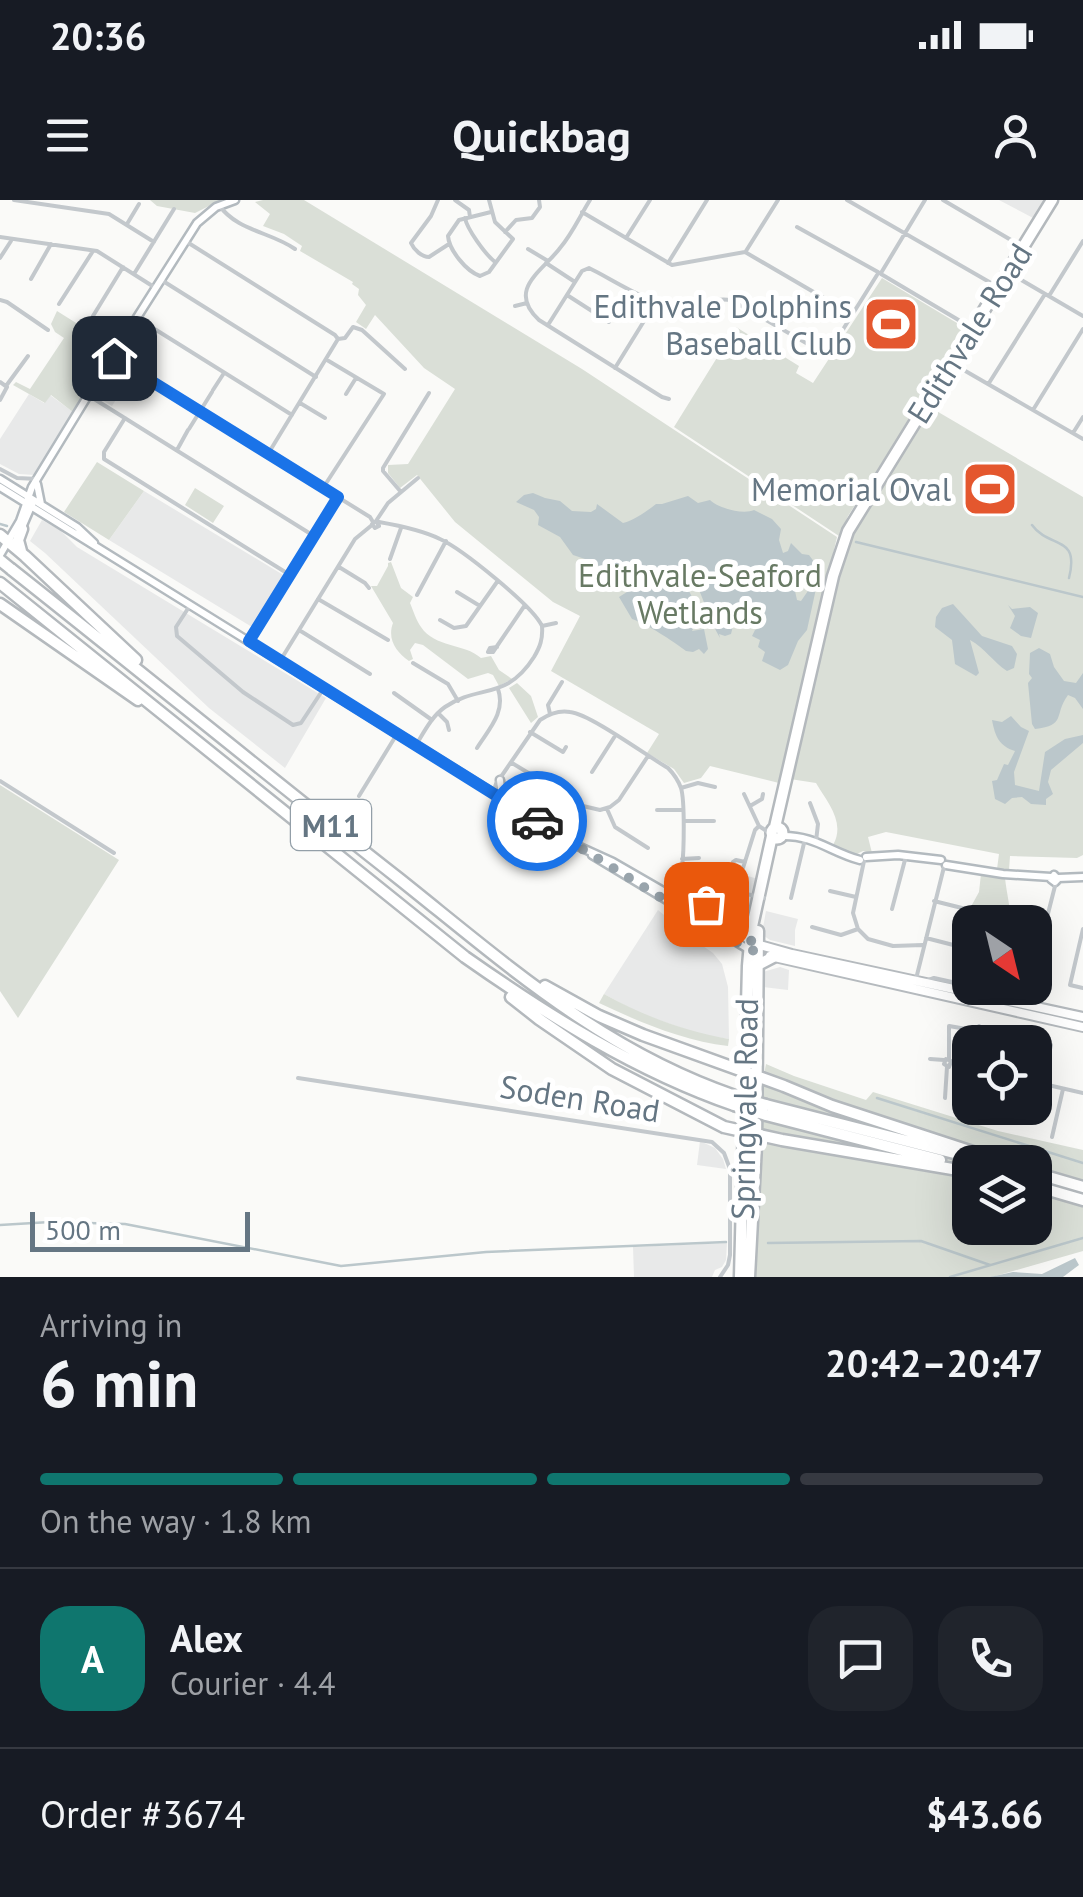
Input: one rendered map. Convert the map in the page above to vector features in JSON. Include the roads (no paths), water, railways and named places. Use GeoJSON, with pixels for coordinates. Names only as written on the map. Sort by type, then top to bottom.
{"type":"FeatureCollection","features":[{"type":"Feature","properties":{"kind":"highway","name":"Edithvale Road"},"geometry":{"type":"LineString","coordinates":[[749,943],[841,548],[856,515],[1052,200]]}},
{"type":"Feature","properties":{"kind":"highway"},"geometry":{"type":"LineString","coordinates":[[9,537],[18,542],[25,556]]}},
{"type":"Feature","properties":{"kind":"highway"},"geometry":{"type":"LineString","coordinates":[[9,537],[185,708]]}},
{"type":"Feature","properties":{"kind":"highway","name":"M11"},"geometry":{"type":"LineString","coordinates":[[3,561],[572,1014],[611,1040],[734,1101]]}},
{"type":"Feature","properties":{"kind":"highway","name":"M11"},"geometry":{"type":"LineString","coordinates":[[0,583],[464,957],[543,1010],[664,1076],[734,1101],[952,1165]]}},
{"type":"Feature","properties":{"kind":"highway"},"geometry":{"type":"LineString","coordinates":[[0,604],[125,692],[178,724]]}},
{"type":"Feature","properties":{"kind":"highway"},"geometry":{"type":"LineString","coordinates":[[478,942],[511,966],[599,1016],[832,1106],[952,1145]]}},
{"type":"Feature","properties":{"kind":"highway"},"geometry":{"type":"LineString","coordinates":[[749,943],[744,962],[752,966],[773,957]]}},
{"type":"Feature","properties":{"kind":"highway"},"geometry":{"type":"LineString","coordinates":[[464,957],[538,1019],[590,1054],[677,1104],[756,1140],[952,1167]]}},
{"type":"Feature","properties":{"kind":"highway","name":"Springvale Road"},"geometry":{"type":"LineString","coordinates":[[748,1277],[762,1078],[756,1048],[752,966]]}},
{"type":"Feature","properties":{"kind":"highway","name":"Springvale Road"},"geometry":{"type":"LineString","coordinates":[[740,1277],[738,1131],[752,966]]}},
{"type":"Feature","properties":{"kind":"highway"},"geometry":{"type":"LineString","coordinates":[[691,1052],[724,1061],[745,1054]]}},
{"type":"Feature","properties":{"kind":"highway","name":"M11"},"geometry":{"type":"LineString","coordinates":[[766,1110],[952,1152]]}},
{"type":"Feature","properties":{"kind":"highway"},"geometry":{"type":"LineString","coordinates":[[1052,1177],[1083,1187]]}},
{"type":"Feature","properties":{"kind":"highway"},"geometry":{"type":"LineString","coordinates":[[1052,1191],[1083,1200]]}},
{"type":"Feature","properties":{"kind":"main road"},"geometry":{"type":"LineString","coordinates":[[9,537],[28,516],[36,483],[185,241],[199,221],[220,205],[235,200]]}},
{"type":"Feature","properties":{"kind":"main road"},"geometry":{"type":"LineString","coordinates":[[0,479],[90,544],[495,797],[773,957],[952,990]]}},
{"type":"Feature","properties":{"kind":"main road"},"geometry":{"type":"LineString","coordinates":[[12,486],[36,483]]}},
{"type":"Feature","properties":{"kind":"main road"},"geometry":{"type":"LineString","coordinates":[[0,488],[77,527],[94,544]]}},
{"type":"Feature","properties":{"kind":"main road"},"geometry":{"type":"LineString","coordinates":[[3,561],[9,537],[32,502]]}},
{"type":"Feature","properties":{"kind":"main road"},"geometry":{"type":"LineString","coordinates":[[28,516],[48,516]]}},
{"type":"Feature","properties":{"kind":"main road"},"geometry":{"type":"LineString","coordinates":[[495,797],[500,782]]}},
{"type":"Feature","properties":{"kind":"main road"},"geometry":{"type":"LineString","coordinates":[[777,833],[816,841],[863,861],[888,854],[1054,881],[1083,876]]}},
{"type":"Feature","properties":{"kind":"main road"},"geometry":{"type":"LineString","coordinates":[[584,849],[613,862],[749,943],[1083,1027]]}},
{"type":"Feature","properties":{"kind":"main road"},"geometry":{"type":"LineString","coordinates":[[1030,1005],[1083,1017]]}},
{"type":"Feature","properties":{"kind":"street"},"geometry":{"type":"LineString","coordinates":[[14,200],[109,214],[154,242]]}},
{"type":"Feature","properties":{"kind":"street"},"geometry":{"type":"LineString","coordinates":[[438,200],[411,243],[421,255],[429,257],[449,244]]}},
{"type":"Feature","properties":{"kind":"street"},"geometry":{"type":"LineString","coordinates":[[455,200],[469,210],[470,232],[496,262]]}},
{"type":"Feature","properties":{"kind":"street"},"geometry":{"type":"LineString","coordinates":[[489,200],[496,222],[513,238],[485,275],[474,275],[449,244],[448,236],[459,220],[491,212]]}},
{"type":"Feature","properties":{"kind":"street"},"geometry":{"type":"LineString","coordinates":[[505,232],[516,220],[532,218],[540,207],[539,200]]}},
{"type":"Feature","properties":{"kind":"street"},"geometry":{"type":"LineString","coordinates":[[590,200],[560,249],[528,284],[527,303],[548,326],[669,399]]}},
{"type":"Feature","properties":{"kind":"street"},"geometry":{"type":"LineString","coordinates":[[626,238],[650,200]]}},
{"type":"Feature","properties":{"kind":"street"},"geometry":{"type":"LineString","coordinates":[[668,262],[706,200]]}},
{"type":"Feature","properties":{"kind":"street"},"geometry":{"type":"LineString","coordinates":[[745,252],[778,200]]}},
{"type":"Feature","properties":{"kind":"street"},"geometry":{"type":"LineString","coordinates":[[847,200],[998,288]]}},
{"type":"Feature","properties":{"kind":"street"},"geometry":{"type":"LineString","coordinates":[[548,326],[584,268],[591,268],[617,284],[657,300],[681,305],[731,300],[827,354],[925,200]]}},
{"type":"Feature","properties":{"kind":"street"},"geometry":{"type":"LineString","coordinates":[[942,200],[1023,247]]}},
{"type":"Feature","properties":{"kind":"street"},"geometry":{"type":"LineString","coordinates":[[127,224],[139,204]]}},
{"type":"Feature","properties":{"kind":"street"},"geometry":{"type":"LineString","coordinates":[[220,205],[224,212],[257,233],[280,239],[295,249]]}},
{"type":"Feature","properties":{"kind":"street"},"geometry":{"type":"LineString","coordinates":[[134,274],[174,210]]}},
{"type":"Feature","properties":{"kind":"street"},"geometry":{"type":"LineString","coordinates":[[582,212],[674,265],[745,252],[853,315]]}},
{"type":"Feature","properties":{"kind":"street"},"geometry":{"type":"LineString","coordinates":[[798,227],[972,328]]}},
{"type":"Feature","properties":{"kind":"street"},"geometry":{"type":"LineString","coordinates":[[0,237],[93,250],[316,377]]}},
{"type":"Feature","properties":{"kind":"street"},"geometry":{"type":"LineString","coordinates":[[0,258],[12,239]]}},
{"type":"Feature","properties":{"kind":"street"},"geometry":{"type":"LineString","coordinates":[[185,241],[338,339]]}},
{"type":"Feature","properties":{"kind":"street"},"geometry":{"type":"LineString","coordinates":[[988,385],[1083,241]]}},
{"type":"Feature","properties":{"kind":"street"},"geometry":{"type":"LineString","coordinates":[[31,279],[51,244]]}},
{"type":"Feature","properties":{"kind":"street"},"geometry":{"type":"LineString","coordinates":[[528,249],[575,282]]}},
{"type":"Feature","properties":{"kind":"street"},"geometry":{"type":"LineString","coordinates":[[59,304],[93,250]]}},
{"type":"Feature","properties":{"kind":"street"},"geometry":{"type":"LineString","coordinates":[[93,316],[123,267]]}},
{"type":"Feature","properties":{"kind":"street"},"geometry":{"type":"LineString","coordinates":[[1007,272],[1083,316]]}},
{"type":"Feature","properties":{"kind":"street"},"geometry":{"type":"LineString","coordinates":[[568,295],[610,322]]}},
{"type":"Feature","properties":{"kind":"street"},"geometry":{"type":"LineString","coordinates":[[0,300],[48,330]]}},
{"type":"Feature","properties":{"kind":"street"},"geometry":{"type":"LineString","coordinates":[[615,368],[657,300]]}},
{"type":"Feature","properties":{"kind":"street"},"geometry":{"type":"LineString","coordinates":[[515,306],[527,303]]}},
{"type":"Feature","properties":{"kind":"street"},"geometry":{"type":"LineString","coordinates":[[137,318],[292,415]]}},
{"type":"Feature","properties":{"kind":"street"},"geometry":{"type":"LineString","coordinates":[[268,454],[338,339],[353,327],[405,368]]}},
{"type":"Feature","properties":{"kind":"street"},"geometry":{"type":"LineString","coordinates":[[1032,410],[1083,329]]}},
{"type":"Feature","properties":{"kind":"street"},"geometry":{"type":"LineString","coordinates":[[0,400],[28,356]]}},
{"type":"Feature","properties":{"kind":"street"},"geometry":{"type":"LineString","coordinates":[[112,357],[378,522],[446,542],[535,614],[542,626],[540,647],[528,665],[498,689],[458,701],[438,713],[416,746]]}},
{"type":"Feature","properties":{"kind":"street"},"geometry":{"type":"LineString","coordinates":[[323,488],[384,394],[326,360]]}},
{"type":"Feature","properties":{"kind":"street"},"geometry":{"type":"LineString","coordinates":[[950,363],[1083,439]]}},
{"type":"Feature","properties":{"kind":"street"},"geometry":{"type":"LineString","coordinates":[[176,450],[224,373]]}},
{"type":"Feature","properties":{"kind":"street"},"geometry":{"type":"LineString","coordinates":[[346,394],[356,378]]}},
{"type":"Feature","properties":{"kind":"street"},"geometry":{"type":"LineString","coordinates":[[0,382],[6,386]]}},
{"type":"Feature","properties":{"kind":"street"},"geometry":{"type":"LineString","coordinates":[[401,492],[383,471],[429,393]]}},
{"type":"Feature","properties":{"kind":"street"},"geometry":{"type":"LineString","coordinates":[[89,396],[314,536]]}},
{"type":"Feature","properties":{"kind":"street"},"geometry":{"type":"LineString","coordinates":[[300,403],[325,418]]}},
{"type":"Feature","properties":{"kind":"street"},"geometry":{"type":"LineString","coordinates":[[1073,434],[1083,417]]}},
{"type":"Feature","properties":{"kind":"street"},"geometry":{"type":"LineString","coordinates":[[125,418],[104,452],[104,459],[290,575]]}},
{"type":"Feature","properties":{"kind":"street"},"geometry":{"type":"LineString","coordinates":[[0,469],[36,483]]}},
{"type":"Feature","properties":{"kind":"street"},"geometry":{"type":"LineString","coordinates":[[280,661],[356,540],[378,522],[388,503],[418,478]]}},
{"type":"Feature","properties":{"kind":"street"},"geometry":{"type":"LineString","coordinates":[[249,641],[338,497]]}},
{"type":"Feature","properties":{"kind":"street"},"geometry":{"type":"LineString","coordinates":[[390,559],[400,528]]}},
{"type":"Feature","properties":{"kind":"street"},"geometry":{"type":"LineString","coordinates":[[417,596],[446,542]]}},
{"type":"Feature","properties":{"kind":"street"},"geometry":{"type":"LineString","coordinates":[[339,566],[369,588]]}},
{"type":"Feature","properties":{"kind":"street"},"geometry":{"type":"LineString","coordinates":[[440,620],[462,628],[498,582]]}},
{"type":"Feature","properties":{"kind":"street"},"geometry":{"type":"LineString","coordinates":[[458,592],[480,606]]}},
{"type":"Feature","properties":{"kind":"street"},"geometry":{"type":"LineString","coordinates":[[318,599],[388,640]]}},
{"type":"Feature","properties":{"kind":"street"},"geometry":{"type":"LineString","coordinates":[[190,605],[176,627],[177,636],[243,692],[293,725],[304,719],[324,688]]}},
{"type":"Feature","properties":{"kind":"street"},"geometry":{"type":"LineString","coordinates":[[496,647],[525,605]]}},
{"type":"Feature","properties":{"kind":"street"},"geometry":{"type":"LineString","coordinates":[[542,626],[556,623]]}},
{"type":"Feature","properties":{"kind":"street"},"geometry":{"type":"LineString","coordinates":[[299,630],[370,674]]}},
{"type":"Feature","properties":{"kind":"street"},"geometry":{"type":"LineString","coordinates":[[413,662],[448,684],[458,701]]}},
{"type":"Feature","properties":{"kind":"street"},"geometry":{"type":"LineString","coordinates":[[550,714],[548,705],[562,682]]}},
{"type":"Feature","properties":{"kind":"street"},"geometry":{"type":"LineString","coordinates":[[477,748],[499,713],[498,689]]}},
{"type":"Feature","properties":{"kind":"street"},"geometry":{"type":"LineString","coordinates":[[394,693],[432,720]]}},
{"type":"Feature","properties":{"kind":"street"},"geometry":{"type":"LineString","coordinates":[[500,782],[538,722],[564,711],[577,713],[648,756],[674,774],[681,788],[680,876],[664,892]]}},
{"type":"Feature","properties":{"kind":"street"},"geometry":{"type":"LineString","coordinates":[[438,713],[449,730]]}},
{"type":"Feature","properties":{"kind":"street"},"geometry":{"type":"LineString","coordinates":[[530,732],[563,752],[566,747]]}},
{"type":"Feature","properties":{"kind":"street"},"geometry":{"type":"LineString","coordinates":[[359,796],[397,734]]}},
{"type":"Feature","properties":{"kind":"street"},"geometry":{"type":"LineString","coordinates":[[592,772],[615,736]]}},
{"type":"Feature","properties":{"kind":"street"},"geometry":{"type":"LineString","coordinates":[[512,762],[594,810],[619,800],[648,756]]}},
{"type":"Feature","properties":{"kind":"street"},"geometry":{"type":"LineString","coordinates":[[0,780],[114,853]]}},
{"type":"Feature","properties":{"kind":"street"},"geometry":{"type":"LineString","coordinates":[[681,788],[698,784],[715,787]]}},
{"type":"Feature","properties":{"kind":"street"},"geometry":{"type":"LineString","coordinates":[[744,794],[759,826],[777,833]]}},
{"type":"Feature","properties":{"kind":"street"},"geometry":{"type":"LineString","coordinates":[[750,806],[762,799],[762,794]]}},
{"type":"Feature","properties":{"kind":"street"},"geometry":{"type":"LineString","coordinates":[[810,802],[818,824],[816,841]]}},
{"type":"Feature","properties":{"kind":"street"},"geometry":{"type":"LineString","coordinates":[[606,808],[614,826],[648,848]]}},
{"type":"Feature","properties":{"kind":"street"},"geometry":{"type":"LineString","coordinates":[[657,810],[682,810]]}},
{"type":"Feature","properties":{"kind":"street"},"geometry":{"type":"LineString","coordinates":[[682,821],[714,821]]}},
{"type":"Feature","properties":{"kind":"street"},"geometry":{"type":"LineString","coordinates":[[733,862],[744,865],[759,826]]}},
{"type":"Feature","properties":{"kind":"street"},"geometry":{"type":"LineString","coordinates":[[791,898],[805,839]]}},
{"type":"Feature","properties":{"kind":"street"},"geometry":{"type":"LineString","coordinates":[[892,910],[906,856]]}},
{"type":"Feature","properties":{"kind":"street"},"geometry":{"type":"LineString","coordinates":[[682,858],[698,858]]}},
{"type":"Feature","properties":{"kind":"street"},"geometry":{"type":"LineString","coordinates":[[863,861],[853,916],[858,929],[868,939],[893,946],[923,945]]}},
{"type":"Feature","properties":{"kind":"street"},"geometry":{"type":"LineString","coordinates":[[941,865],[917,983],[934,978],[952,982]]}},
{"type":"Feature","properties":{"kind":"street"},"geometry":{"type":"LineString","coordinates":[[1049,905],[1054,881]]}},
{"type":"Feature","properties":{"kind":"street"},"geometry":{"type":"LineString","coordinates":[[700,913],[713,893],[730,885],[737,892],[762,897]]}},
{"type":"Feature","properties":{"kind":"street"},"geometry":{"type":"LineString","coordinates":[[673,887],[673,897]]}},
{"type":"Feature","properties":{"kind":"street"},"geometry":{"type":"LineString","coordinates":[[830,891],[856,897]]}},
{"type":"Feature","properties":{"kind":"street"},"geometry":{"type":"LineString","coordinates":[[934,901],[952,906]]}},
{"type":"Feature","properties":{"kind":"street"},"geometry":{"type":"LineString","coordinates":[[812,927],[841,934],[858,929]]}},
{"type":"Feature","properties":{"kind":"street"},"geometry":{"type":"LineString","coordinates":[[1083,929],[1070,985],[1083,988]]}},
{"type":"Feature","properties":{"kind":"street"},"geometry":{"type":"LineString","coordinates":[[925,938],[952,945]]}},
{"type":"Feature","properties":{"kind":"street"},"geometry":{"type":"LineString","coordinates":[[945,1098],[948,1026],[952,1027]]}},
{"type":"Feature","properties":{"kind":"street"},"geometry":{"type":"LineString","coordinates":[[930,1059],[952,1064]]}},
{"type":"Feature","properties":{"kind":"street","name":"Soden Road"},"geometry":{"type":"LineString","coordinates":[[298,1078],[712,1142],[724,1153],[731,1173],[730,1258],[720,1277]]}},
{"type":"Feature","properties":{"kind":"street"},"geometry":{"type":"LineString","coordinates":[[1052,1086],[1083,1093]]}},
{"type":"Feature","properties":{"kind":"street"},"geometry":{"type":"LineString","coordinates":[[1052,1137],[1063,1089]]}},
{"type":"Feature","properties":{"kind":"waterway"},"geometry":{"type":"LineString","coordinates":[[0,524],[7,526]]}},
{"type":"Feature","properties":{"kind":"waterway"},"geometry":{"type":"LineString","coordinates":[[1032,525],[1067,548],[1069,578]]}},
{"type":"Feature","properties":{"kind":"waterway"},"geometry":{"type":"LineString","coordinates":[[856,542],[1083,597]]}},
{"type":"Feature","properties":{"kind":"waterway"},"geometry":{"type":"LineString","coordinates":[[877,1098],[1083,1163]]}},
{"type":"Feature","properties":{"kind":"waterway"},"geometry":{"type":"LineString","coordinates":[[0,1225],[125,1224],[341,1266],[486,1252],[726,1242]]}},
{"type":"Feature","properties":{"kind":"waterway"},"geometry":{"type":"LineString","coordinates":[[950,1277],[1083,1238]]}},
{"type":"Feature","properties":{"kind":"waterway"},"geometry":{"type":"LineString","coordinates":[[768,1243],[921,1241],[990,1265]]}},
{"type":"Feature","properties":{"kind":"place","name":"Edithvale Dolphins Baseball Club"},"geometry":{"type":"Point","coordinates":[891,324]}},
{"type":"Feature","properties":{"kind":"place","name":"Memorial Oval"},"geometry":{"type":"Point","coordinates":[990,489]}},
{"type":"Feature","properties":{"kind":"park label","name":"Edithvale-Seaford Wetlands"},"geometry":{"type":"Point","coordinates":[700,594]}}]}
